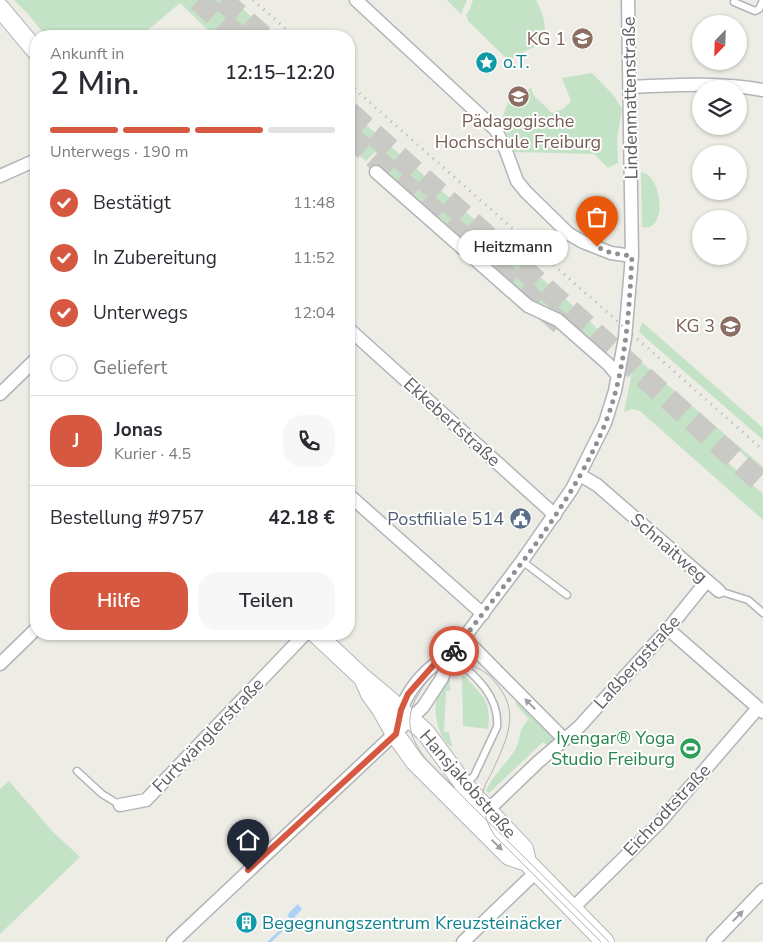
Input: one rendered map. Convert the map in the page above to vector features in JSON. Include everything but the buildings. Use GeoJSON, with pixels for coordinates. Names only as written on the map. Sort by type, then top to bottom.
{"type":"FeatureCollection","features":[{"type":"Feature","properties":{"kind":"street"},"geometry":{"type":"LineString","coordinates":[[356,0],[496,130],[517,181],[569,234],[582,242],[611,253],[632,256]]}},
{"type":"Feature","properties":{"kind":"street","name":"Lindenmattenstraße"},"geometry":{"type":"LineString","coordinates":[[406,714],[423,707],[442,678],[451,655],[555,515],[580,476],[605,423],[618,376],[626,329],[632,256],[628,0]]}},
{"type":"Feature","properties":{"kind":"street"},"geometry":{"type":"LineString","coordinates":[[0,8],[30,44]]}},
{"type":"Feature","properties":{"kind":"street"},"geometry":{"type":"LineString","coordinates":[[630,87],[701,84],[741,86],[763,90]]}},
{"type":"Feature","properties":{"kind":"street"},"geometry":{"type":"LineString","coordinates":[[0,176],[30,163]]}},
{"type":"Feature","properties":{"kind":"street"},"geometry":{"type":"LineString","coordinates":[[376,172],[528,306],[558,320],[608,364],[618,376]]}},
{"type":"Feature","properties":{"kind":"street","name":"Ekkebertstraße"},"geometry":{"type":"LineString","coordinates":[[355,335],[555,515]]}},
{"type":"Feature","properties":{"kind":"street"},"geometry":{"type":"LineString","coordinates":[[0,394],[30,365]]}},
{"type":"Feature","properties":{"kind":"street","name":"Schnaitweg"},"geometry":{"type":"LineString","coordinates":[[580,476],[597,485],[718,591]]}},
{"type":"Feature","properties":{"kind":"street"},"geometry":{"type":"LineString","coordinates":[[355,499],[483,614]]}},
{"type":"Feature","properties":{"kind":"street","name":"Laßbergstraße"},"geometry":{"type":"LineString","coordinates":[[481,817],[579,727],[668,629],[706,582]]}},
{"type":"Feature","properties":{"kind":"street"},"geometry":{"type":"LineString","coordinates":[[668,629],[761,710]]}},
{"type":"Feature","properties":{"kind":"street"},"geometry":{"type":"LineString","coordinates":[[0,664],[30,635]]}},
{"type":"Feature","properties":{"kind":"street"},"geometry":{"type":"LineString","coordinates":[[464,638],[564,739]]}},
{"type":"Feature","properties":{"kind":"street","name":"Furtwänglerstraße"},"geometry":{"type":"LineString","coordinates":[[120,805],[146,800],[299,640]]}},
{"type":"Feature","properties":{"kind":"street","name":"Hansjakobstraße"},"geometry":{"type":"LineString","coordinates":[[322,640],[426,733],[464,786],[481,817]]}},
{"type":"Feature","properties":{"kind":"street","name":"Lindenmattenstraße"},"geometry":{"type":"LineString","coordinates":[[396,734],[406,714],[408,694],[438,660],[451,655]]}},
{"type":"Feature","properties":{"kind":"street","name":"Hansjakobstraße"},"geometry":{"type":"LineString","coordinates":[[363,678],[370,694],[382,709],[415,762],[442,790],[524,848],[531,867],[605,942]]}},
{"type":"Feature","properties":{"kind":"street","name":"Eichrodtstraße"},"geometry":{"type":"LineString","coordinates":[[573,908],[659,823],[761,710]]}},
{"type":"Feature","properties":{"kind":"street"},"geometry":{"type":"LineString","coordinates":[[173,942],[396,734]]}},
{"type":"Feature","properties":{"kind":"street"},"geometry":{"type":"LineString","coordinates":[[464,942],[531,867]]}},
{"type":"Feature","properties":{"kind":"street"},"geometry":{"type":"LineString","coordinates":[[713,942],[763,890]]}},
{"type":"Feature","properties":{"kind":"lane"},"geometry":{"type":"LineString","coordinates":[[734,2],[755,11],[759,9],[763,0]]}},
{"type":"Feature","properties":{"kind":"lane"},"geometry":{"type":"LineString","coordinates":[[522,561],[567,595]]}},
{"type":"Feature","properties":{"kind":"lane","name":"Schnaitweg"},"geometry":{"type":"LineString","coordinates":[[718,591],[748,600],[763,613]]}},
{"type":"Feature","properties":{"kind":"lane"},"geometry":{"type":"LineString","coordinates":[[442,790],[456,792],[474,776],[496,727],[497,712],[491,695],[451,655]]}},
{"type":"Feature","properties":{"kind":"lane","name":"Furtwänglerstraße"},"geometry":{"type":"LineString","coordinates":[[77,771],[102,794],[120,805]]}},
{"type":"Feature","properties":{"kind":"green space"},"geometry":{"type":"Polygon","coordinates":[[[14,0],[233,0],[257,22],[261,30],[208,30],[180,3],[148,30],[41,30],[14,0]]]}},
{"type":"Feature","properties":{"kind":"green space"},"geometry":{"type":"Polygon","coordinates":[[[447,0],[467,0],[461,14],[447,0]]]}},
{"type":"Feature","properties":{"kind":"green space"},"geometry":{"type":"Polygon","coordinates":[[[473,0],[536,0],[541,11],[545,29],[542,40],[536,47],[509,60],[507,59],[468,21],[466,14],[473,0]]]}},
{"type":"Feature","properties":{"kind":"green space"},"geometry":{"type":"Polygon","coordinates":[[[592,73],[614,96],[622,109],[617,138],[618,163],[608,168],[594,154],[514,152],[501,122],[509,99],[531,88],[534,96],[552,113],[563,109],[571,101],[562,78],[592,73]]]}},
{"type":"Feature","properties":{"kind":"green space"},"geometry":{"type":"Polygon","coordinates":[[[355,115],[570,303],[607,338],[609,343],[606,357],[529,302],[386,177],[390,166],[375,152],[366,161],[355,152],[355,115]]]}},
{"type":"Feature","properties":{"kind":"green space"},"geometry":{"type":"Polygon","coordinates":[[[641,172],[648,175],[654,183],[660,203],[656,221],[650,226],[642,227],[641,172]]]}},
{"type":"Feature","properties":{"kind":"green space"},"geometry":{"type":"Polygon","coordinates":[[[642,322],[763,428],[763,440],[639,332],[642,322]]]}},
{"type":"Feature","properties":{"kind":"green space"},"geometry":{"type":"Polygon","coordinates":[[[635,357],[763,467],[763,472],[737,449],[726,461],[763,494],[763,520],[640,411],[632,409],[624,412],[635,357]]]}},
{"type":"Feature","properties":{"kind":"green space"},"geometry":{"type":"Polygon","coordinates":[[[487,668],[554,736],[553,742],[549,747],[543,742],[489,793],[486,791],[489,785],[513,753],[518,744],[521,730],[529,719],[517,706],[514,697],[487,668]]]}},
{"type":"Feature","properties":{"kind":"green space"},"geometry":{"type":"Polygon","coordinates":[[[464,675],[481,694],[487,705],[488,729],[463,726],[462,677],[464,675]]]}},
{"type":"Feature","properties":{"kind":"green space"},"geometry":{"type":"Polygon","coordinates":[[[450,679],[450,691],[446,691],[444,732],[449,732],[452,747],[443,738],[436,716],[438,695],[450,679]]]}},
{"type":"Feature","properties":{"kind":"green space"},"geometry":{"type":"Polygon","coordinates":[[[9,781],[53,832],[80,857],[0,934],[0,789],[9,781]]]}},
{"type":"Feature","properties":{"kind":"water"},"geometry":{"type":"Polygon","coordinates":[[[298,904],[302,909],[292,920],[287,915],[298,904]]]}},
{"type":"Feature","properties":{"kind":"waterway"},"geometry":{"type":"LineString","coordinates":[[269,942],[282,930],[290,918]]}},
{"type":"Feature","properties":{"kind":"tunnel"},"geometry":{"type":"LineString","coordinates":[[198,0],[231,30]]}},
{"type":"Feature","properties":{"kind":"tunnel"},"geometry":{"type":"LineString","coordinates":[[222,0],[256,30]]}},
{"type":"Feature","properties":{"kind":"tunnel"},"geometry":{"type":"LineString","coordinates":[[355,117],[763,484]]}},
{"type":"Feature","properties":{"kind":"tunnel"},"geometry":{"type":"LineString","coordinates":[[355,140],[561,324]]}},
{"type":"Feature","properties":{"kind":"tram line"},"geometry":{"type":"LineString","coordinates":[[601,942],[495,836],[487,821],[485,815],[483,804],[485,784],[508,733],[510,713],[503,693],[489,675],[472,666],[457,663],[442,668],[423,687],[411,711],[410,726],[414,741],[422,754],[444,779],[456,790],[469,803],[487,820],[557,889],[609,942]]}},
{"type":"Feature","properties":{"kind":"railway"},"geometry":{"type":"LineString","coordinates":[[253,0],[287,30]]}},
{"type":"Feature","properties":{"kind":"railway"},"geometry":{"type":"LineString","coordinates":[[355,89],[763,450]]}},
{"type":"Feature","properties":{"kind":"way so far"},"geometry":{"type":"LineString","coordinates":[[454,651],[522,561],[565,499],[580,476],[605,423],[617,383],[625,338],[632,256],[611,253],[597,247]]}},
{"type":"Feature","properties":{"kind":"place","name":"KG 1"},"geometry":{"type":"Point","coordinates":[582,39]}},
{"type":"Feature","properties":{"kind":"place","name":"o.T."},"geometry":{"type":"Point","coordinates":[487,62]}},
{"type":"Feature","properties":{"kind":"place","name":"Pädagogische Hochschule Freiburg"},"geometry":{"type":"Point","coordinates":[518,96]}},
{"type":"Feature","properties":{"kind":"place","name":"Heitzmann"},"geometry":{"type":"Point","coordinates":[597,247]}},
{"type":"Feature","properties":{"kind":"place","name":"KG 3"},"geometry":{"type":"Point","coordinates":[731,326]}},
{"type":"Feature","properties":{"kind":"place","name":"Postfiliale 514"},"geometry":{"type":"Point","coordinates":[520,519]}},
{"type":"Feature","properties":{"kind":"place","name":"Iyengar® Yoga Studio Freiburg"},"geometry":{"type":"Point","coordinates":[691,748]}},
{"type":"Feature","properties":{"kind":"place","name":"Begegnungszentrum Kreuzsteinäcker"},"geometry":{"type":"Point","coordinates":[246,923]}},
{"type":"Feature","properties":{"kind":"route"},"geometry":{"type":"LineString","coordinates":[[248,870],[396,734],[401,710],[408,694],[438,660],[451,655],[454,651]]}}]}
